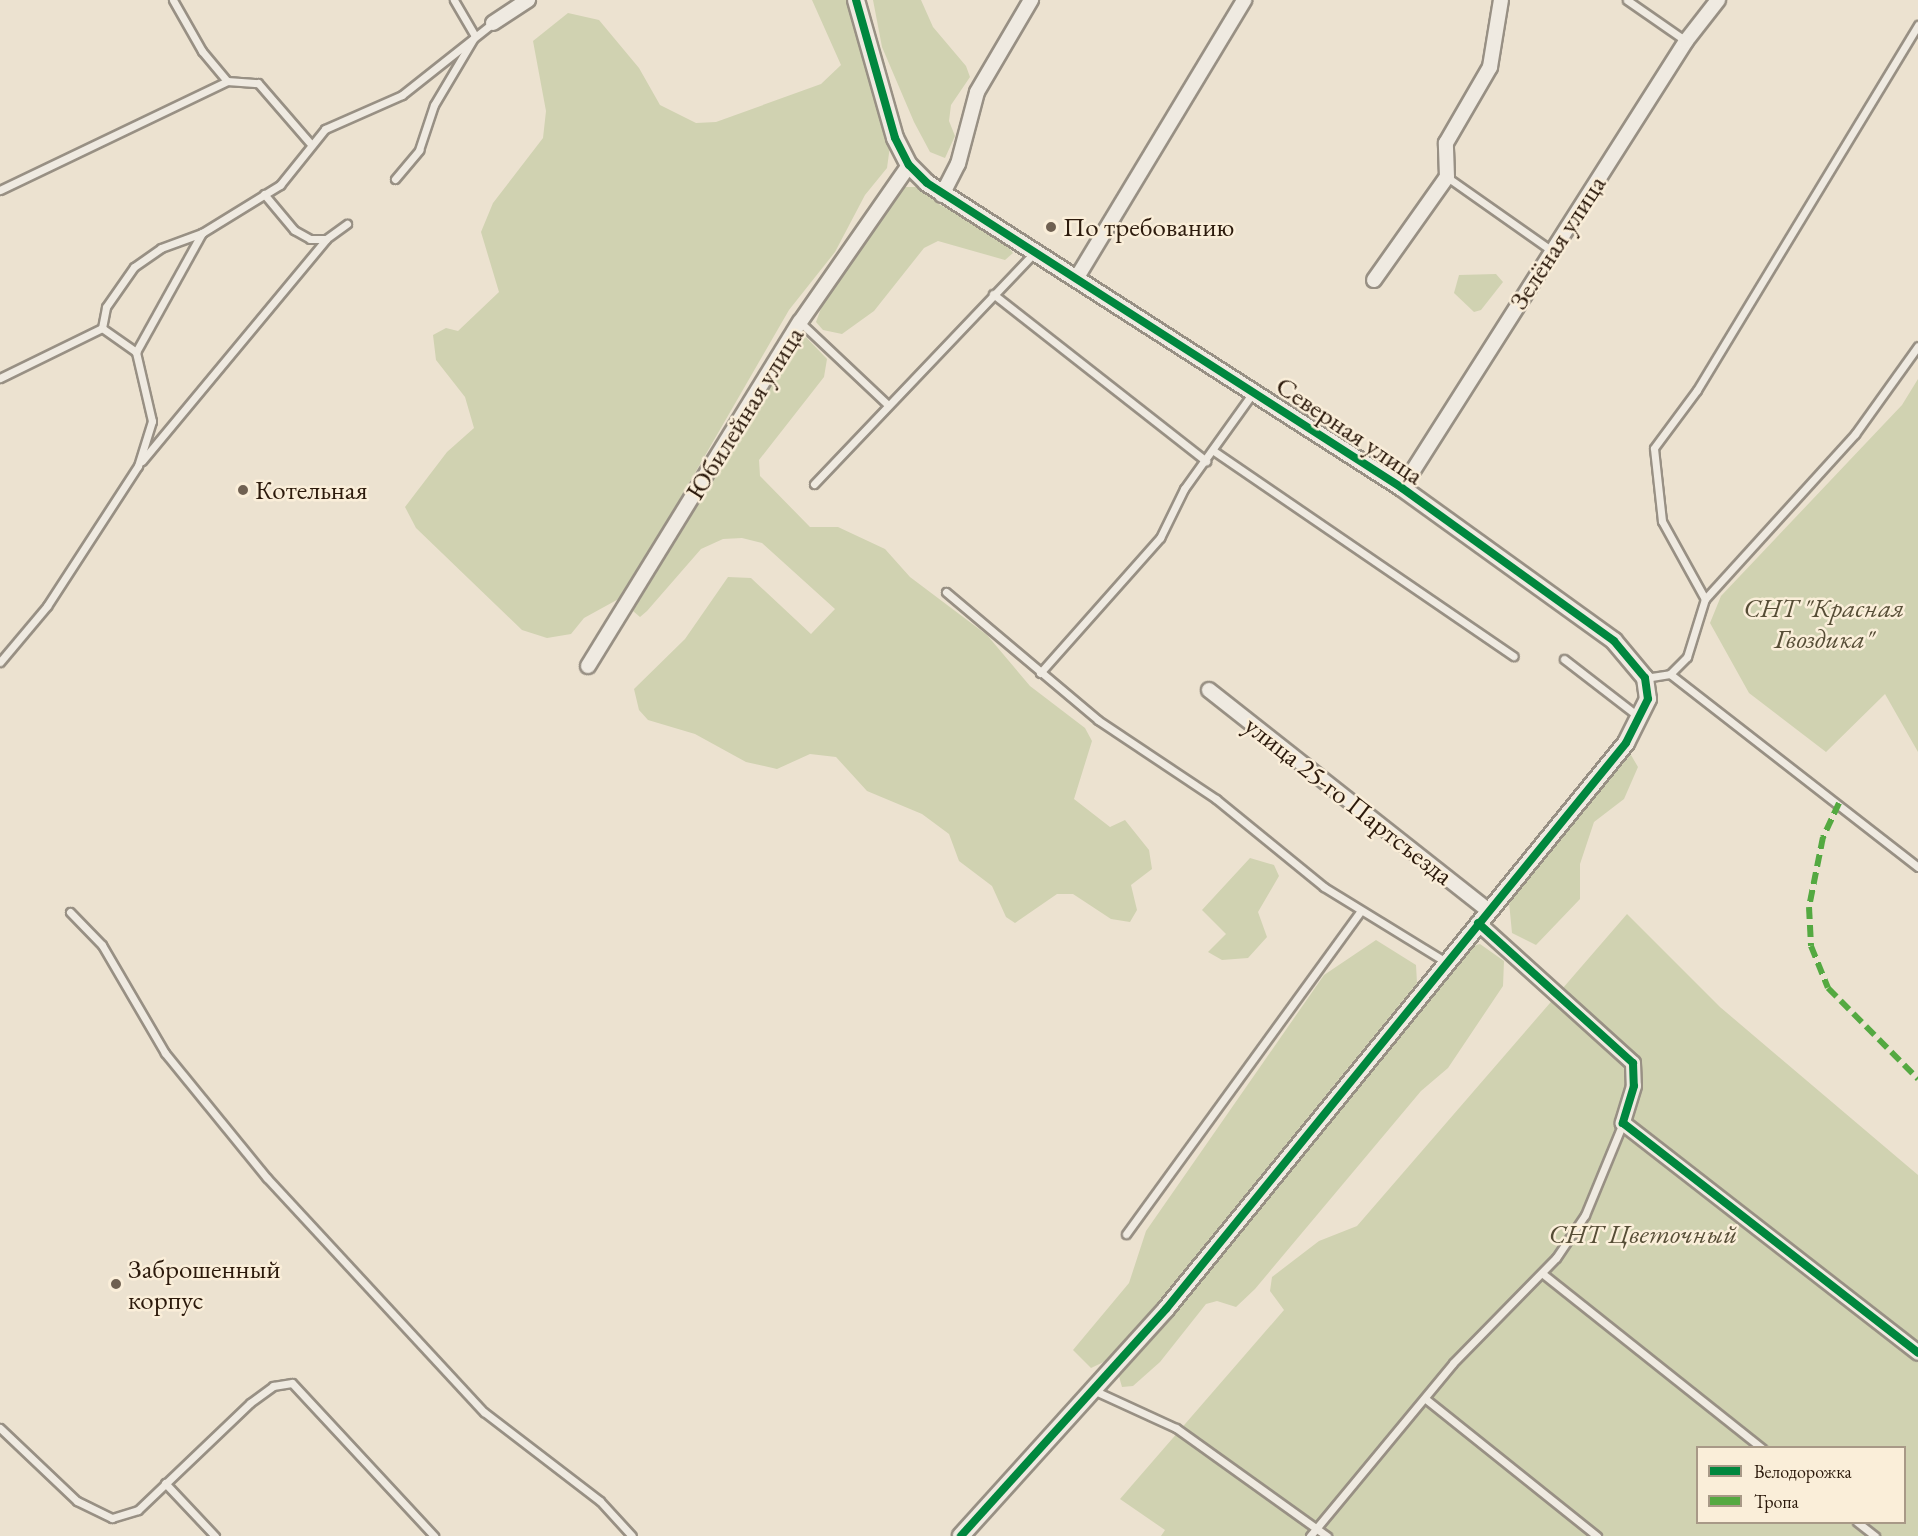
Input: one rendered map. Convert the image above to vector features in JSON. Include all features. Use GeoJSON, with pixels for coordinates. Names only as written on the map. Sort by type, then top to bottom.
{"type":"FeatureCollection","features":[{"type":"Feature","properties":{"kind":"street"},"geometry":{"type":"LineString","coordinates":[[493,23],[528,0]]}},
{"type":"Feature","properties":{"kind":"street","name":"Северная улица"},"geometry":{"type":"LineString","coordinates":[[856,0],[895,138],[909,165],[942,195],[1402,488],[1614,641],[1646,678]]}},
{"type":"Feature","properties":{"kind":"street"},"geometry":{"type":"LineString","coordinates":[[942,195],[958,164],[977,92],[1030,0]]}},
{"type":"Feature","properties":{"kind":"street"},"geometry":{"type":"LineString","coordinates":[[1076,279],[1244,0]]}},
{"type":"Feature","properties":{"kind":"street"},"geometry":{"type":"LineString","coordinates":[[1374,280],[1447,177],[1446,143],[1490,67],[1501,0]]}},
{"type":"Feature","properties":{"kind":"street","name":"Зелёная улица"},"geometry":{"type":"LineString","coordinates":[[1402,488],[1551,250],[1686,41],[1718,0]]}},
{"type":"Feature","properties":{"kind":"street","name":"Юбилейная улица"},"geometry":{"type":"LineString","coordinates":[[588,666],[800,322],[909,165]]}},
{"type":"Feature","properties":{"kind":"street"},"geometry":{"type":"LineString","coordinates":[[961,1536],[1166,1309],[1641,719],[1646,678]]}},
{"type":"Feature","properties":{"kind":"street","name":"улица 25-го Партсъезда"},"geometry":{"type":"LineString","coordinates":[[1209,690],[1483,916],[1633,1063],[1634,1086],[1623,1123]]}},
{"type":"Feature","properties":{"kind":"street"},"geometry":{"type":"LineString","coordinates":[[1623,1123],[1918,1353]]}},
{"type":"Feature","properties":{"kind":"lane"},"geometry":{"type":"LineString","coordinates":[[173,0],[202,51],[227,81]]}},
{"type":"Feature","properties":{"kind":"lane"},"geometry":{"type":"LineString","coordinates":[[454,0],[475,36]]}},
{"type":"Feature","properties":{"kind":"lane"},"geometry":{"type":"LineString","coordinates":[[1627,0],[1686,41]]}},
{"type":"Feature","properties":{"kind":"lane"},"geometry":{"type":"LineString","coordinates":[[102,328],[106,307],[134,267],[161,248],[202,233],[264,194],[297,168],[310,143],[325,129],[402,94],[493,23]]}},
{"type":"Feature","properties":{"kind":"lane"},"geometry":{"type":"LineString","coordinates":[[1705,599],[1662,521],[1654,448],[1697,390],[1918,25]]}},
{"type":"Feature","properties":{"kind":"lane"},"geometry":{"type":"LineString","coordinates":[[395,179],[419,150],[434,105],[475,36]]}},
{"type":"Feature","properties":{"kind":"lane"},"geometry":{"type":"LineString","coordinates":[[0,190],[227,81],[258,83],[310,143]]}},
{"type":"Feature","properties":{"kind":"lane"},"geometry":{"type":"LineString","coordinates":[[1447,177],[1551,250]]}},
{"type":"Feature","properties":{"kind":"lane"},"geometry":{"type":"LineString","coordinates":[[264,194],[294,230],[310,239],[326,238]]}},
{"type":"Feature","properties":{"kind":"lane"},"geometry":{"type":"LineString","coordinates":[[0,662],[47,606],[138,466],[326,238],[346,224]]}},
{"type":"Feature","properties":{"kind":"lane"},"geometry":{"type":"LineString","coordinates":[[136,352],[202,233]]}},
{"type":"Feature","properties":{"kind":"lane"},"geometry":{"type":"LineString","coordinates":[[814,484],[1034,253]]}},
{"type":"Feature","properties":{"kind":"lane"},"geometry":{"type":"LineString","coordinates":[[993,294],[1206,461]]}},
{"type":"Feature","properties":{"kind":"lane"},"geometry":{"type":"LineString","coordinates":[[800,322],[888,405]]}},
{"type":"Feature","properties":{"kind":"lane"},"geometry":{"type":"LineString","coordinates":[[102,328],[136,352],[152,421],[138,466]]}},
{"type":"Feature","properties":{"kind":"lane"},"geometry":{"type":"LineString","coordinates":[[0,378],[102,328]]}},
{"type":"Feature","properties":{"kind":"lane"},"geometry":{"type":"LineString","coordinates":[[1646,678],[1670,674],[1688,657],[1705,599],[1855,434],[1918,346]]}},
{"type":"Feature","properties":{"kind":"lane"},"geometry":{"type":"LineString","coordinates":[[1040,673],[1160,538],[1184,489],[1214,451],[1254,392]]}},
{"type":"Feature","properties":{"kind":"lane"},"geometry":{"type":"LineString","coordinates":[[1214,451],[1513,656]]}},
{"type":"Feature","properties":{"kind":"lane"},"geometry":{"type":"LineString","coordinates":[[946,592],[1040,673],[1360,912],[1446,962]]}},
{"type":"Feature","properties":{"kind":"lane"},"geometry":{"type":"LineString","coordinates":[[1564,659],[1641,719]]}},
{"type":"Feature","properties":{"kind":"lane"},"geometry":{"type":"LineString","coordinates":[[1670,674],[1918,867]]}},
{"type":"Feature","properties":{"kind":"lane"},"geometry":{"type":"LineString","coordinates":[[70,912],[102,945],[165,1053],[267,1178],[484,1412],[600,1501],[632,1536]]}},
{"type":"Feature","properties":{"kind":"lane"},"geometry":{"type":"LineString","coordinates":[[1126,1234],[1360,912]]}},
{"type":"Feature","properties":{"kind":"lane"},"geometry":{"type":"LineString","coordinates":[[1310,1536],[1427,1400],[1453,1363],[1543,1274],[1585,1215],[1623,1123]]}},
{"type":"Feature","properties":{"kind":"lane"},"geometry":{"type":"LineString","coordinates":[[1543,1274],[1759,1446]]}},
{"type":"Feature","properties":{"kind":"lane"},"geometry":{"type":"LineString","coordinates":[[0,1428],[77,1501],[112,1518],[138,1510],[250,1403],[273,1386],[292,1383],[434,1536]]}},
{"type":"Feature","properties":{"kind":"lane"},"geometry":{"type":"LineString","coordinates":[[1093,1389],[1176,1428],[1327,1536]]}},
{"type":"Feature","properties":{"kind":"lane"},"geometry":{"type":"LineString","coordinates":[[1427,1400],[1597,1536]]}},
{"type":"Feature","properties":{"kind":"lane"},"geometry":{"type":"LineString","coordinates":[[165,1483],[215,1536]]}},
{"type":"Feature","properties":{"kind":"lane"},"geometry":{"type":"LineString","coordinates":[[1860,1524],[1875,1536]]}},
{"type":"Feature","properties":{"kind":"green space"},"geometry":{"type":"Polygon","coordinates":[[[812,0],[847,0],[890,146],[887,168],[865,195],[835,252],[789,310],[624,596],[584,618],[571,634],[547,638],[522,630],[416,528],[405,507],[447,452],[474,428],[465,397],[436,360],[433,335],[446,328],[458,331],[499,292],[481,232],[493,203],[543,138],[546,111],[533,41],[568,13],[599,20],[639,68],[660,105],[696,123],[716,122],[821,84],[841,65],[812,0]]]}},
{"type":"Feature","properties":{"kind":"green space"},"geometry":{"type":"Polygon","coordinates":[[[873,0],[921,0],[933,27],[966,66],[970,77],[951,105],[949,121],[955,136],[945,158],[930,152],[914,122],[882,47],[873,0]]]}},
{"type":"Feature","properties":{"kind":"green space"},"geometry":{"type":"Polygon","coordinates":[[[898,187],[921,187],[937,203],[1003,240],[1013,253],[1005,260],[938,241],[924,248],[874,311],[842,334],[823,330],[816,322],[826,295],[858,255],[898,187]]]}},
{"type":"Feature","properties":{"kind":"green space"},"geometry":{"type":"Polygon","coordinates":[[[1496,274],[1503,282],[1481,310],[1474,312],[1454,293],[1459,275],[1496,274]]]}},
{"type":"Feature","properties":{"kind":"green space"},"geometry":{"type":"Polygon","coordinates":[[[804,335],[827,359],[824,377],[759,460],[760,476],[810,527],[838,527],[885,549],[910,577],[987,635],[1030,686],[1085,728],[1092,741],[1074,799],[1110,827],[1125,820],[1149,850],[1152,869],[1131,885],[1137,910],[1130,922],[1111,919],[1073,894],[1057,894],[1015,923],[1006,917],[992,886],[959,861],[949,834],[922,814],[867,791],[836,757],[810,754],[777,769],[746,762],[695,734],[648,720],[639,710],[634,689],[685,639],[728,577],[751,578],[811,634],[835,609],[762,543],[742,538],[723,539],[701,549],[647,611],[640,617],[633,611],[778,368],[804,335]]]}},
{"type":"Feature","properties":{"kind":"green space","name":"СНТ \"Красная Гвоздика\""},"geometry":{"type":"Polygon","coordinates":[[[1918,379],[1918,752],[1885,694],[1826,752],[1749,693],[1710,623],[1721,596],[1902,405],[1918,379]]]}},
{"type":"Feature","properties":{"kind":"green space"},"geometry":{"type":"Polygon","coordinates":[[[1631,755],[1638,767],[1624,799],[1594,822],[1580,864],[1580,899],[1536,945],[1512,933],[1509,902],[1619,763],[1631,755]]]}},
{"type":"Feature","properties":{"kind":"green space"},"geometry":{"type":"Polygon","coordinates":[[[1250,858],[1274,865],[1279,876],[1258,912],[1267,937],[1248,958],[1222,960],[1208,952],[1226,934],[1202,910],[1250,858]]]}},
{"type":"Feature","properties":{"kind":"green space","name":"СНТ Цветочный"},"geometry":{"type":"Polygon","coordinates":[[[1627,914],[1720,1007],[1918,1175],[1918,1536],[1161,1536],[1165,1530],[1120,1499],[1284,1310],[1270,1291],[1272,1277],[1319,1241],[1357,1226],[1627,914]]]}},
{"type":"Feature","properties":{"kind":"green space"},"geometry":{"type":"Polygon","coordinates":[[[1376,940],[1416,965],[1417,983],[1154,1307],[1108,1360],[1091,1368],[1073,1350],[1129,1283],[1146,1231],[1324,975],[1376,940]]]}},
{"type":"Feature","properties":{"kind":"green space"},"geometry":{"type":"Polygon","coordinates":[[[1480,944],[1504,961],[1503,986],[1448,1068],[1421,1091],[1255,1289],[1236,1307],[1217,1301],[1206,1304],[1160,1362],[1133,1386],[1122,1387],[1118,1373],[1465,948],[1480,944]]]}},
{"type":"Feature","properties":{"kind":"marked path"},"geometry":{"type":"LineString","coordinates":[[1839,803],[1823,837],[1809,907],[1811,946],[1828,988],[1918,1079]]}},
{"type":"Feature","properties":{"kind":"cycle path"},"geometry":{"type":"LineString","coordinates":[[856,0],[895,138],[909,165],[927,183],[1402,488],[1614,641],[1645,678],[1648,699],[1626,743],[1166,1309],[961,1536]]}},
{"type":"Feature","properties":{"kind":"cycle path"},"geometry":{"type":"LineString","coordinates":[[1478,923],[1633,1063],[1634,1086],[1623,1123],[1918,1353]]}},
{"type":"Feature","properties":{"kind":"place","name":"По требованию"},"geometry":{"type":"Point","coordinates":[1051,227]}},
{"type":"Feature","properties":{"kind":"place","name":"Котельная"},"geometry":{"type":"Point","coordinates":[243,490]}},
{"type":"Feature","properties":{"kind":"place","name":"Заброшенный корпус"},"geometry":{"type":"Point","coordinates":[116,1284]}}]}
